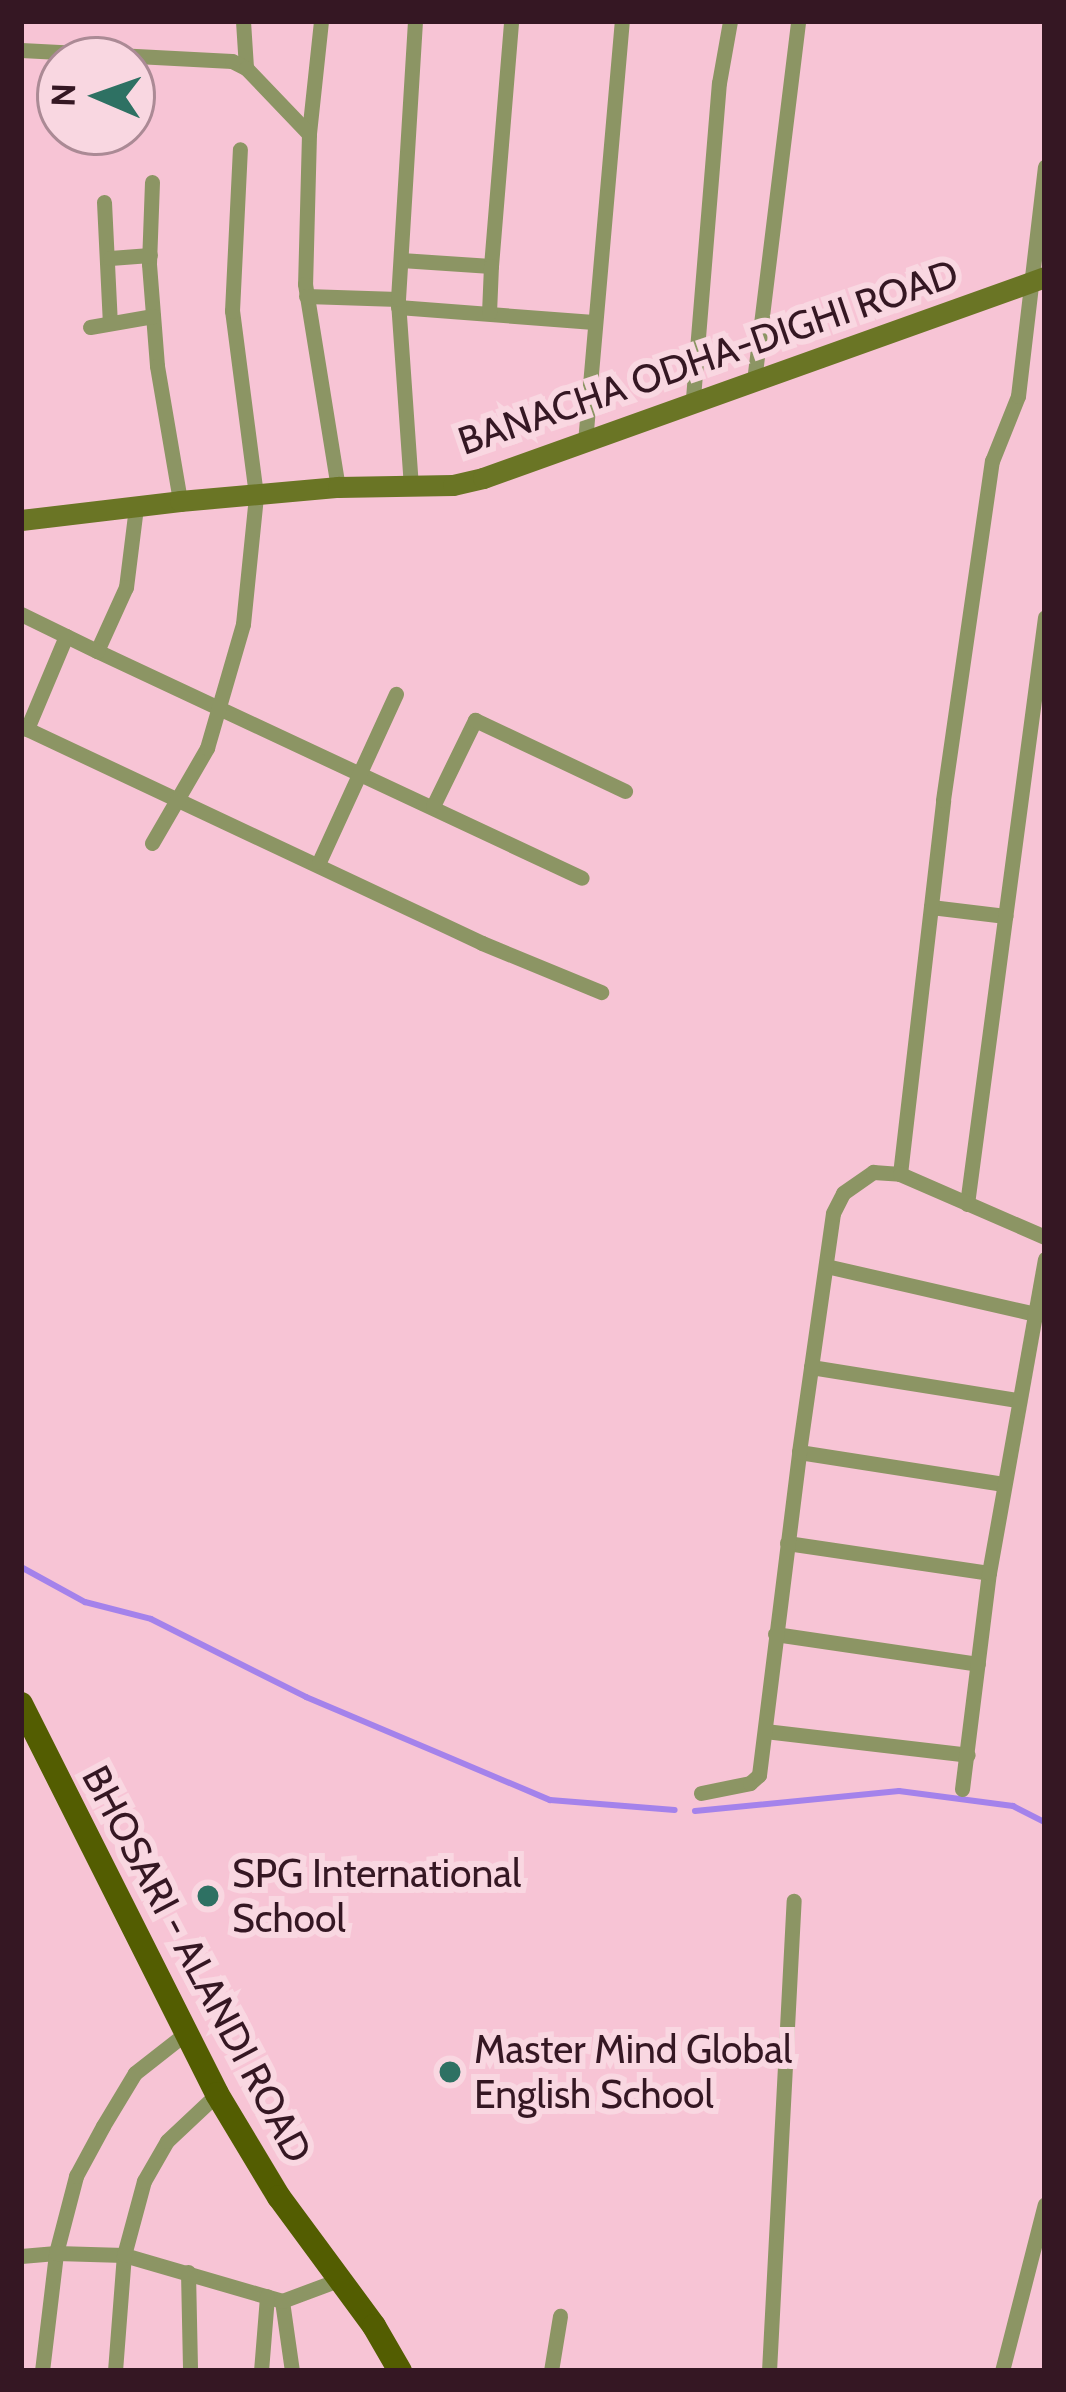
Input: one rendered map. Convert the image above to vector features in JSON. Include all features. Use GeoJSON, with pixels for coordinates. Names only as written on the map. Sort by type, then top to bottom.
{"type":"FeatureCollection","features":[{"type":"Feature","properties":{"kind":"main road","name":"BHOSARI - ALANDI ROAD"},"geometry":{"type":"LineString","coordinates":[[21,1704],[217,2094],[279,2197],[341,2279],[400,2371]]}},
{"type":"Feature","properties":{"kind":"street"},"geometry":{"type":"LineString","coordinates":[[243,21],[246,68]]}},
{"type":"Feature","properties":{"kind":"street"},"geometry":{"type":"LineString","coordinates":[[321,21],[309,134],[306,296],[338,487]]}},
{"type":"Feature","properties":{"kind":"street"},"geometry":{"type":"LineString","coordinates":[[411,487],[398,303],[415,21]]}},
{"type":"Feature","properties":{"kind":"street"},"geometry":{"type":"LineString","coordinates":[[489,313],[511,21]]}},
{"type":"Feature","properties":{"kind":"street"},"geometry":{"type":"LineString","coordinates":[[585,442],[622,21]]}},
{"type":"Feature","properties":{"kind":"street"},"geometry":{"type":"LineString","coordinates":[[693,398],[718,83],[730,21]]}},
{"type":"Feature","properties":{"kind":"street"},"geometry":{"type":"LineString","coordinates":[[754,381],[798,21]]}},
{"type":"Feature","properties":{"kind":"street"},"geometry":{"type":"LineString","coordinates":[[21,50],[232,61],[246,68],[309,134]]}},
{"type":"Feature","properties":{"kind":"street"},"geometry":{"type":"LineString","coordinates":[[152,843],[180,800],[223,708],[243,624],[256,495],[232,310],[240,149]]}},
{"type":"Feature","properties":{"kind":"street"},"geometry":{"type":"LineString","coordinates":[[900,1174],[992,460],[1018,396],[1038,279],[1045,167]]}},
{"type":"Feature","properties":{"kind":"street"},"geometry":{"type":"LineString","coordinates":[[152,182],[153,316],[179,501]]}},
{"type":"Feature","properties":{"kind":"street"},"geometry":{"type":"LineString","coordinates":[[104,202],[110,323]]}},
{"type":"Feature","properties":{"kind":"street"},"geometry":{"type":"LineString","coordinates":[[110,258],[150,255]]}},
{"type":"Feature","properties":{"kind":"street"},"geometry":{"type":"LineString","coordinates":[[401,260],[491,266]]}},
{"type":"Feature","properties":{"kind":"street","name":"BANACHA ODHA-DIGHI ROAD"},"geometry":{"type":"LineString","coordinates":[[21,520],[179,501],[483,478],[693,398],[754,381],[1038,279]]}},
{"type":"Feature","properties":{"kind":"street"},"geometry":{"type":"LineString","coordinates":[[306,296],[593,322]]}},
{"type":"Feature","properties":{"kind":"street"},"geometry":{"type":"LineString","coordinates":[[90,327],[153,316]]}},
{"type":"Feature","properties":{"kind":"street"},"geometry":{"type":"LineString","coordinates":[[97,651],[126,587],[136,507]]}},
{"type":"Feature","properties":{"kind":"street"},"geometry":{"type":"LineString","coordinates":[[21,614],[583,878]]}},
{"type":"Feature","properties":{"kind":"street"},"geometry":{"type":"LineString","coordinates":[[968,1204],[1045,617]]}},
{"type":"Feature","properties":{"kind":"street"},"geometry":{"type":"LineString","coordinates":[[65,636],[26,729],[319,862],[462,934],[601,992]]}},
{"type":"Feature","properties":{"kind":"street"},"geometry":{"type":"LineString","coordinates":[[319,862],[396,694]]}},
{"type":"Feature","properties":{"kind":"street"},"geometry":{"type":"LineString","coordinates":[[434,806],[475,720],[625,791]]}},
{"type":"Feature","properties":{"kind":"street"},"geometry":{"type":"LineString","coordinates":[[931,907],[1005,916]]}},
{"type":"Feature","properties":{"kind":"street"},"geometry":{"type":"LineString","coordinates":[[701,1793],[756,1780],[833,1213],[843,1193],[873,1172],[900,1174],[1045,1237]]}},
{"type":"Feature","properties":{"kind":"street"},"geometry":{"type":"LineString","coordinates":[[962,1789],[989,1573],[1045,1259]]}},
{"type":"Feature","properties":{"kind":"street"},"geometry":{"type":"LineString","coordinates":[[826,1266],[1033,1313]]}},
{"type":"Feature","properties":{"kind":"street"},"geometry":{"type":"LineString","coordinates":[[811,1367],[1017,1400]]}},
{"type":"Feature","properties":{"kind":"street"},"geometry":{"type":"LineString","coordinates":[[799,1452],[1004,1484]]}},
{"type":"Feature","properties":{"kind":"street"},"geometry":{"type":"LineString","coordinates":[[787,1544],[989,1573]]}},
{"type":"Feature","properties":{"kind":"street"},"geometry":{"type":"LineString","coordinates":[[775,1634],[978,1664]]}},
{"type":"Feature","properties":{"kind":"street"},"geometry":{"type":"LineString","coordinates":[[764,1731],[968,1755]]}},
{"type":"Feature","properties":{"kind":"street"},"geometry":{"type":"LineString","coordinates":[[769,2371],[794,1901]]}},
{"type":"Feature","properties":{"kind":"street"},"geometry":{"type":"LineString","coordinates":[[42,2371],[56,2253],[76,2176],[135,2073],[186,2033]]}},
{"type":"Feature","properties":{"kind":"street"},"geometry":{"type":"LineString","coordinates":[[115,2371],[124,2255],[144,2181],[167,2140],[217,2094]]}},
{"type":"Feature","properties":{"kind":"street"},"geometry":{"type":"LineString","coordinates":[[1002,2371],[1045,2204]]}},
{"type":"Feature","properties":{"kind":"street"},"geometry":{"type":"LineString","coordinates":[[21,2256],[124,2255],[274,2299],[341,2279]]}},
{"type":"Feature","properties":{"kind":"street"},"geometry":{"type":"LineString","coordinates":[[188,2272],[190,2371]]}},
{"type":"Feature","properties":{"kind":"street"},"geometry":{"type":"LineString","coordinates":[[261,2371],[274,2299]]}},
{"type":"Feature","properties":{"kind":"street"},"geometry":{"type":"LineString","coordinates":[[274,2299],[292,2371]]}},
{"type":"Feature","properties":{"kind":"street"},"geometry":{"type":"LineString","coordinates":[[551,2371],[560,2316]]}},
{"type":"Feature","properties":{"kind":"waterway"},"geometry":{"type":"LineString","coordinates":[[21,1567],[85,1602],[151,1619],[306,1697],[550,1800],[675,1810]]}},
{"type":"Feature","properties":{"kind":"waterway"},"geometry":{"type":"LineString","coordinates":[[695,1811],[899,1791],[1013,1806],[1045,1822]]}},
{"type":"Feature","properties":{"kind":"place","name":"SPG International School"},"geometry":{"type":"Point","coordinates":[208,1896]}},
{"type":"Feature","properties":{"kind":"place","name":"Master Mind Global English School"},"geometry":{"type":"Point","coordinates":[450,2072]}}]}
